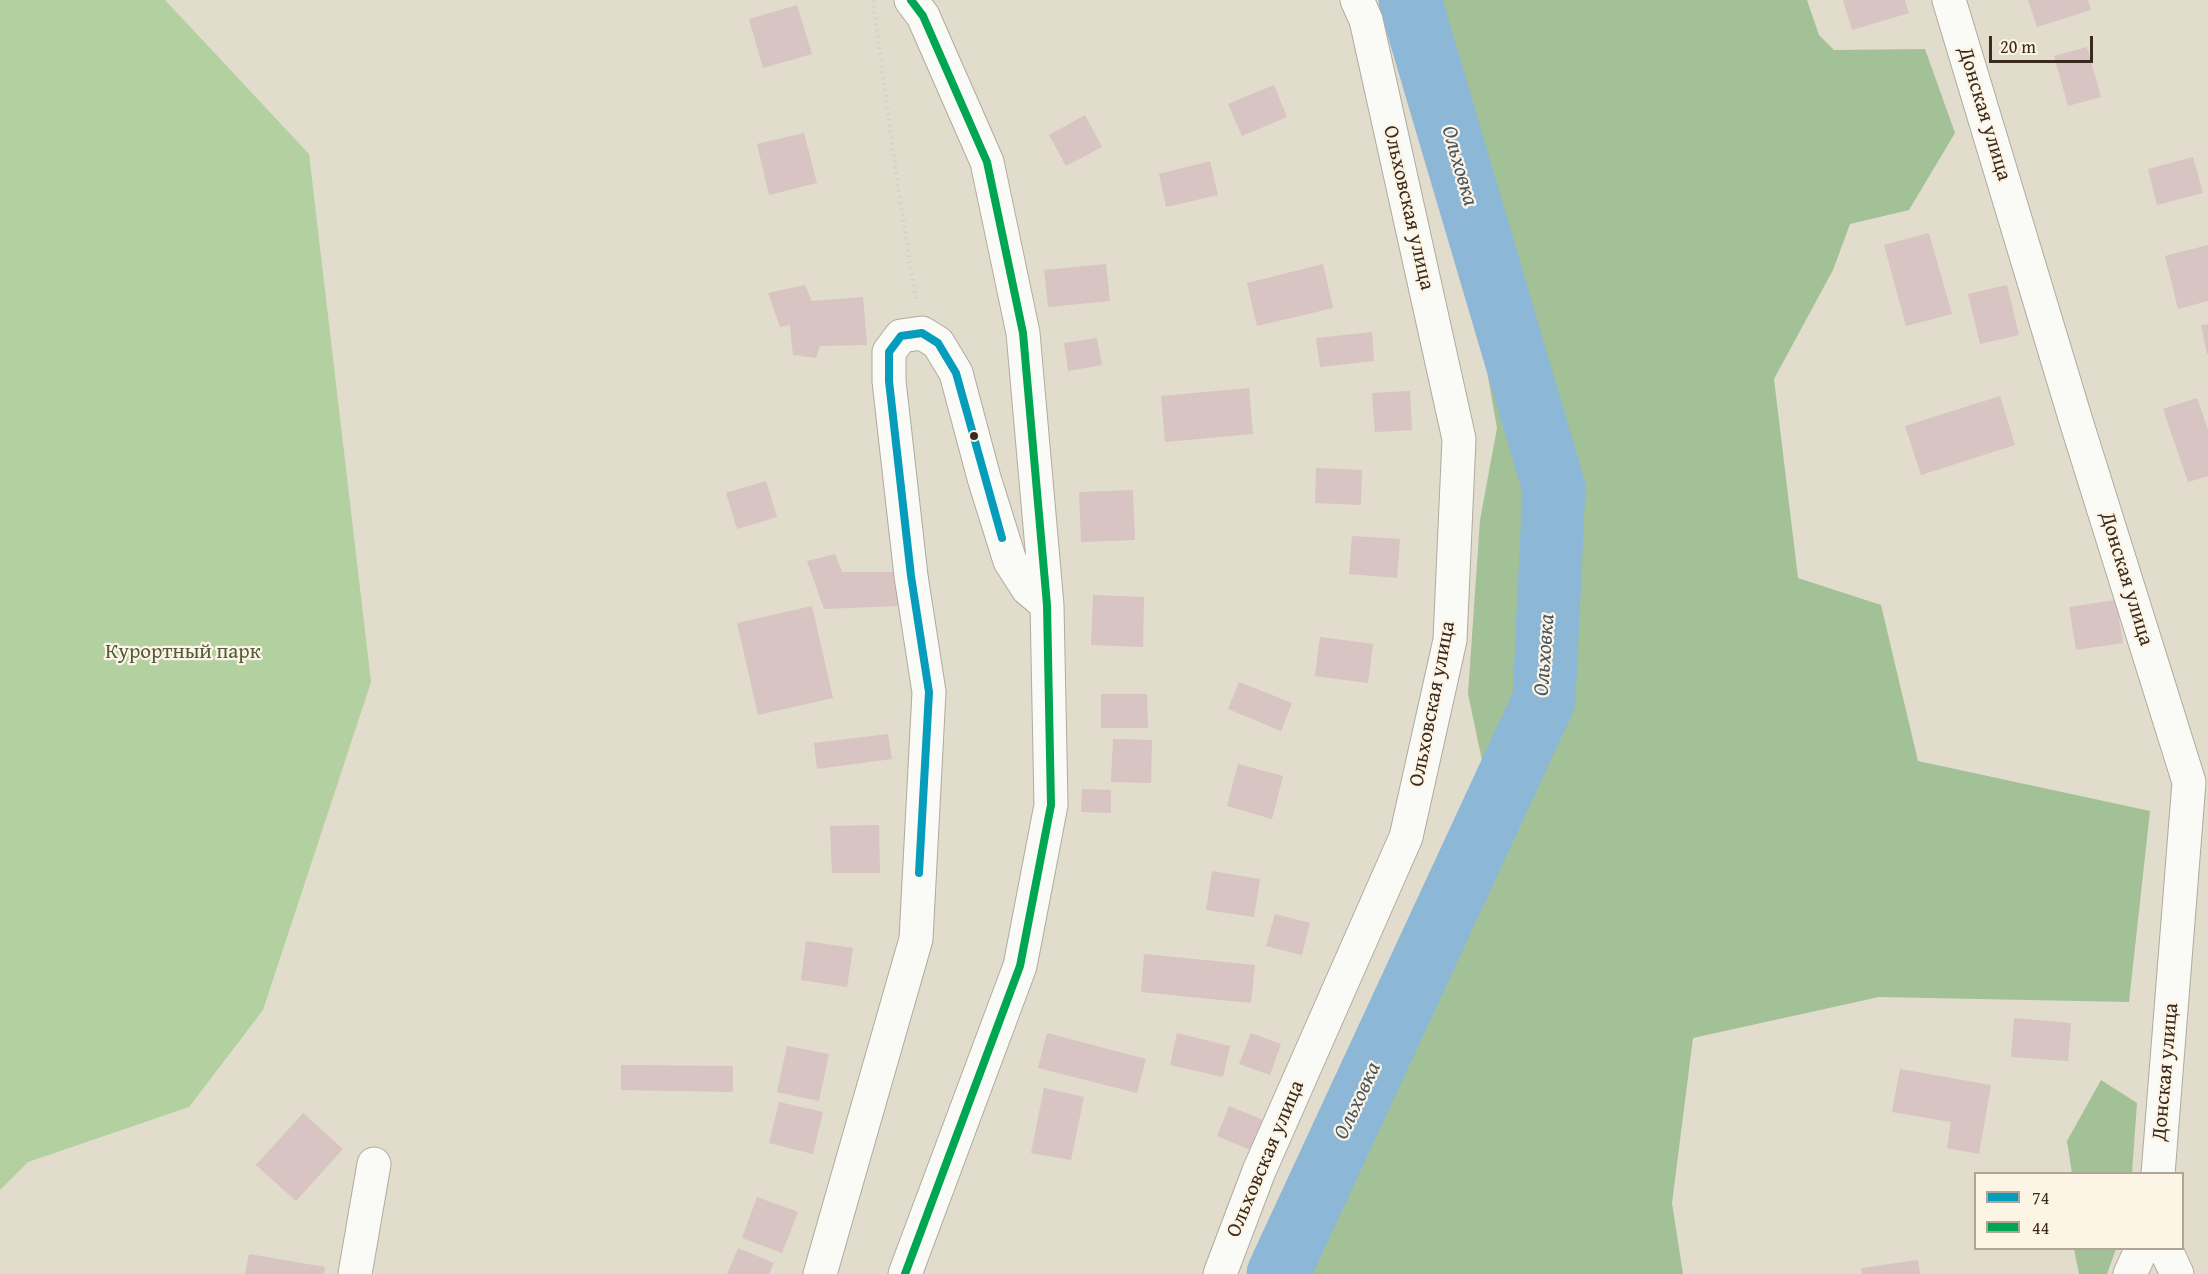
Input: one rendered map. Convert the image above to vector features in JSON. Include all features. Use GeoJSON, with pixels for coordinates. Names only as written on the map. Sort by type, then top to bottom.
{"type":"FeatureCollection","features":[{"type":"Feature","properties":{"kind":"street"},"geometry":{"type":"LineString","coordinates":[[905,1274],[1020,966],[1051,805],[1047,605],[1023,333],[987,162],[923,16],[911,0]]}},
{"type":"Feature","properties":{"kind":"street","name":"Ольховская улица"},"geometry":{"type":"LineString","coordinates":[[1220,1274],[1259,1172],[1406,837],[1450,640],[1459,439],[1366,20],[1357,0]]}},
{"type":"Feature","properties":{"kind":"street","name":"Донская улица"},"geometry":{"type":"LineString","coordinates":[[1949,0],[2076,421],[2198,779],[2158,1172]]}},
{"type":"Feature","properties":{"kind":"street"},"geometry":{"type":"LineString","coordinates":[[820,1274],[916,939],[929,692],[910,576],[889,381],[889,352],[901,336],[922,333],[938,343],[956,373],[984,478],[1010,561],[1028,589],[1047,605]]}},
{"type":"Feature","properties":{"kind":"street"},"geometry":{"type":"LineString","coordinates":[[355,1274],[374,1164]]}},
{"type":"Feature","properties":{"kind":"street"},"geometry":{"type":"LineString","coordinates":[[2130,1274],[2141,1250]]}},
{"type":"Feature","properties":{"kind":"street"},"geometry":{"type":"LineString","coordinates":[[2166,1250],[2177,1274]]}},
{"type":"Feature","properties":{"kind":"path"},"geometry":{"type":"LineString","coordinates":[[873,0],[896,174],[922,333]]}},
{"type":"Feature","properties":{"kind":"green space","name":"Курортный парк"},"geometry":{"type":"Polygon","coordinates":[[[0,0],[165,0],[309,154],[371,682],[263,1010],[189,1107],[28,1162],[0,1190],[0,0]]]}},
{"type":"Feature","properties":{"kind":"green space"},"geometry":{"type":"Polygon","coordinates":[[[1423,0],[1807,0],[1819,35],[1834,50],[1925,49],[1955,133],[1909,210],[1850,224],[1833,270],[1774,379],[1798,578],[1881,605],[1918,761],[2150,811],[2129,1002],[1879,997],[1693,1038],[1672,1203],[1683,1274],[1256,1274],[1334,1085],[1420,899],[1487,784],[1468,694],[1480,520],[1497,428],[1477,315],[1504,271],[1423,0]]]}},
{"type":"Feature","properties":{"kind":"green space"},"geometry":{"type":"Polygon","coordinates":[[[2101,1080],[2137,1103],[2132,1172],[2072,1172],[2067,1141],[2101,1080]]]}},
{"type":"Feature","properties":{"kind":"green space"},"geometry":{"type":"Polygon","coordinates":[[[2074,1250],[2116,1250],[2107,1274],[2079,1274],[2074,1250]]]}},
{"type":"Feature","properties":{"kind":"building"},"geometry":{"type":"Polygon","coordinates":[[[1843,0],[1905,0],[1909,13],[1852,30],[1843,0]]]}},
{"type":"Feature","properties":{"kind":"building"},"geometry":{"type":"Polygon","coordinates":[[[2028,0],[2088,0],[2091,10],[2037,27],[2028,0]]]}},
{"type":"Feature","properties":{"kind":"building"},"geometry":{"type":"Polygon","coordinates":[[[797,5],[812,54],[763,68],[749,19],[797,5]]]}},
{"type":"Feature","properties":{"kind":"building"},"geometry":{"type":"Polygon","coordinates":[[[2087,47],[2101,97],[2068,106],[2054,56],[2087,47]]]}},
{"type":"Feature","properties":{"kind":"building"},"geometry":{"type":"Polygon","coordinates":[[[1274,85],[1287,117],[1242,136],[1228,104],[1274,85]]]}},
{"type":"Feature","properties":{"kind":"building"},"geometry":{"type":"Polygon","coordinates":[[[1085,115],[1102,147],[1066,166],[1049,135],[1085,115]]]}},
{"type":"Feature","properties":{"kind":"building"},"geometry":{"type":"Polygon","coordinates":[[[804,133],[817,183],[769,195],[757,144],[804,133]]]}},
{"type":"Feature","properties":{"kind":"building"},"geometry":{"type":"Polygon","coordinates":[[[2193,157],[2203,193],[2157,205],[2148,169],[2193,157]]]}},
{"type":"Feature","properties":{"kind":"building"},"geometry":{"type":"Polygon","coordinates":[[[1210,161],[1218,195],[1166,207],[1159,174],[1210,161]]]}},
{"type":"Feature","properties":{"kind":"building"},"geometry":{"type":"Polygon","coordinates":[[[1929,233],[1952,314],[1906,326],[1884,245],[1929,233]]]}},
{"type":"Feature","properties":{"kind":"building"},"geometry":{"type":"Polygon","coordinates":[[[2208,245],[2208,301],[2178,309],[2165,256],[2208,245]]]}},
{"type":"Feature","properties":{"kind":"building"},"geometry":{"type":"Polygon","coordinates":[[[1106,264],[1110,301],[1048,307],[1044,270],[1106,264]]]}},
{"type":"Feature","properties":{"kind":"building"},"geometry":{"type":"Polygon","coordinates":[[[1323,264],[1333,308],[1257,326],[1247,283],[1323,264]]]}},
{"type":"Feature","properties":{"kind":"building"},"geometry":{"type":"Polygon","coordinates":[[[805,285],[812,301],[863,297],[867,345],[820,346],[816,358],[793,355],[790,325],[780,327],[768,293],[805,285]]]}},
{"type":"Feature","properties":{"kind":"building"},"geometry":{"type":"Polygon","coordinates":[[[2007,285],[2019,335],[1980,344],[1968,294],[2007,285]]]}},
{"type":"Feature","properties":{"kind":"building"},"geometry":{"type":"Polygon","coordinates":[[[2208,324],[2208,354],[2207,354],[2201,325],[2208,324]]]}},
{"type":"Feature","properties":{"kind":"building"},"geometry":{"type":"Polygon","coordinates":[[[1372,332],[1374,361],[1320,367],[1316,338],[1372,332]]]}},
{"type":"Feature","properties":{"kind":"building"},"geometry":{"type":"Polygon","coordinates":[[[1097,338],[1102,365],[1068,371],[1064,343],[1097,338]]]}},
{"type":"Feature","properties":{"kind":"building"},"geometry":{"type":"Polygon","coordinates":[[[1249,388],[1253,434],[1165,442],[1161,396],[1249,388]]]}},
{"type":"Feature","properties":{"kind":"building"},"geometry":{"type":"Polygon","coordinates":[[[1410,391],[1412,430],[1375,432],[1372,393],[1410,391]]]}},
{"type":"Feature","properties":{"kind":"building"},"geometry":{"type":"Polygon","coordinates":[[[2000,396],[2015,445],[1921,475],[1905,426],[2000,396]]]}},
{"type":"Feature","properties":{"kind":"building"},"geometry":{"type":"Polygon","coordinates":[[[2197,398],[2208,430],[2208,476],[2188,482],[2163,409],[2197,398]]]}},
{"type":"Feature","properties":{"kind":"building"},"geometry":{"type":"Polygon","coordinates":[[[1316,468],[1362,470],[1361,505],[1315,503],[1316,468]]]}},
{"type":"Feature","properties":{"kind":"building"},"geometry":{"type":"Polygon","coordinates":[[[766,481],[777,517],[737,529],[726,493],[766,481]]]}},
{"type":"Feature","properties":{"kind":"building"},"geometry":{"type":"Polygon","coordinates":[[[1133,490],[1135,540],[1081,542],[1079,492],[1133,490]]]}},
{"type":"Feature","properties":{"kind":"building"},"geometry":{"type":"Polygon","coordinates":[[[1352,536],[1400,539],[1397,578],[1349,574],[1352,536]]]}},
{"type":"Feature","properties":{"kind":"building"},"geometry":{"type":"Polygon","coordinates":[[[835,554],[842,572],[900,572],[899,606],[824,609],[807,561],[835,554]]]}},
{"type":"Feature","properties":{"kind":"building"},"geometry":{"type":"Polygon","coordinates":[[[1093,595],[1144,597],[1143,647],[1091,645],[1093,595]]]}},
{"type":"Feature","properties":{"kind":"building"},"geometry":{"type":"Polygon","coordinates":[[[2116,600],[2123,643],[2076,650],[2069,607],[2116,600]]]}},
{"type":"Feature","properties":{"kind":"building"},"geometry":{"type":"Polygon","coordinates":[[[812,606],[833,698],[758,715],[737,623],[812,606]]]}},
{"type":"Feature","properties":{"kind":"building"},"geometry":{"type":"Polygon","coordinates":[[[1320,637],[1373,644],[1368,683],[1315,676],[1320,637]]]}},
{"type":"Feature","properties":{"kind":"building"},"geometry":{"type":"Polygon","coordinates":[[[1239,682],[1292,703],[1281,731],[1228,709],[1239,682]]]}},
{"type":"Feature","properties":{"kind":"building"},"geometry":{"type":"Polygon","coordinates":[[[1101,694],[1147,694],[1148,728],[1101,728],[1101,694]]]}},
{"type":"Feature","properties":{"kind":"building"},"geometry":{"type":"Polygon","coordinates":[[[888,734],[892,759],[817,769],[814,743],[888,734]]]}},
{"type":"Feature","properties":{"kind":"building"},"geometry":{"type":"Polygon","coordinates":[[[1113,739],[1152,740],[1151,783],[1111,782],[1113,739]]]}},
{"type":"Feature","properties":{"kind":"building"},"geometry":{"type":"Polygon","coordinates":[[[1238,764],[1283,776],[1272,819],[1227,806],[1238,764]]]}},
{"type":"Feature","properties":{"kind":"building"},"geometry":{"type":"Polygon","coordinates":[[[1082,789],[1111,790],[1111,813],[1081,812],[1082,789]]]}},
{"type":"Feature","properties":{"kind":"building"},"geometry":{"type":"Polygon","coordinates":[[[879,825],[880,873],[832,873],[830,826],[879,825]]]}},
{"type":"Feature","properties":{"kind":"building"},"geometry":{"type":"Polygon","coordinates":[[[1212,871],[1260,879],[1254,917],[1206,910],[1212,871]]]}},
{"type":"Feature","properties":{"kind":"building"},"geometry":{"type":"Polygon","coordinates":[[[1275,914],[1310,923],[1302,955],[1266,946],[1275,914]]]}},
{"type":"Feature","properties":{"kind":"building"},"geometry":{"type":"Polygon","coordinates":[[[806,941],[853,948],[847,987],[801,980],[806,941]]]}},
{"type":"Feature","properties":{"kind":"building"},"geometry":{"type":"Polygon","coordinates":[[[1144,954],[1255,965],[1251,1003],[1141,992],[1144,954]]]}},
{"type":"Feature","properties":{"kind":"building"},"geometry":{"type":"Polygon","coordinates":[[[2014,1018],[2071,1023],[2068,1061],[2011,1057],[2014,1018]]]}},
{"type":"Feature","properties":{"kind":"building"},"geometry":{"type":"Polygon","coordinates":[[[1047,1033],[1146,1059],[1137,1093],[1038,1068],[1047,1033]]]}},
{"type":"Feature","properties":{"kind":"building"},"geometry":{"type":"Polygon","coordinates":[[[1177,1033],[1230,1046],[1223,1077],[1170,1065],[1177,1033]]]}},
{"type":"Feature","properties":{"kind":"building"},"geometry":{"type":"Polygon","coordinates":[[[1251,1033],[1281,1044],[1270,1075],[1239,1064],[1251,1033]]]}},
{"type":"Feature","properties":{"kind":"building"},"geometry":{"type":"Polygon","coordinates":[[[787,1046],[829,1054],[819,1101],[777,1092],[787,1046]]]}},
{"type":"Feature","properties":{"kind":"building"},"geometry":{"type":"Polygon","coordinates":[[[621,1065],[733,1066],[733,1092],[621,1090],[621,1065]]]}},
{"type":"Feature","properties":{"kind":"building"},"geometry":{"type":"Polygon","coordinates":[[[1900,1069],[1991,1085],[1979,1154],[1947,1148],[1951,1122],[1892,1112],[1900,1069]]]}},
{"type":"Feature","properties":{"kind":"building"},"geometry":{"type":"Polygon","coordinates":[[[1044,1088],[1084,1097],[1071,1160],[1031,1153],[1044,1088]]]}},
{"type":"Feature","properties":{"kind":"building"},"geometry":{"type":"Polygon","coordinates":[[[779,1102],[823,1112],[813,1154],[769,1143],[779,1102]]]}},
{"type":"Feature","properties":{"kind":"building"},"geometry":{"type":"Polygon","coordinates":[[[1229,1106],[1263,1120],[1250,1150],[1217,1136],[1229,1106]]]}},
{"type":"Feature","properties":{"kind":"building"},"geometry":{"type":"Polygon","coordinates":[[[303,1113],[343,1149],[296,1201],[256,1165],[303,1113]]]}},
{"type":"Feature","properties":{"kind":"building"},"geometry":{"type":"Polygon","coordinates":[[[757,1197],[798,1212],[782,1253],[742,1238],[757,1197]]]}},
{"type":"Feature","properties":{"kind":"building"},"geometry":{"type":"Polygon","coordinates":[[[738,1248],[774,1263],[769,1274],[727,1274],[738,1248]]]}},
{"type":"Feature","properties":{"kind":"building"},"geometry":{"type":"Polygon","coordinates":[[[249,1254],[325,1267],[324,1274],[245,1274],[249,1254]]]}},
{"type":"Feature","properties":{"kind":"building"},"geometry":{"type":"Polygon","coordinates":[[[1918,1260],[1920,1274],[1862,1274],[1861,1268],[1918,1260]]]}},
{"type":"Feature","properties":{"kind":"waterway","name":"Ольховка"},"geometry":{"type":"LineString","coordinates":[[1278,1274],[1544,700],[1554,488],[1410,0]]}},
{"type":"Feature","properties":{"kind":"transit line","name":"44"},"geometry":{"type":"LineString","coordinates":[[905,1274],[1020,966],[1051,805],[1047,605],[1023,333],[987,162],[923,16],[911,0]]}},
{"type":"Feature","properties":{"kind":"transit line","name":"74"},"geometry":{"type":"LineString","coordinates":[[919,873],[929,692],[911,576],[889,381],[889,352],[901,336],[922,333],[938,343],[956,373],[1002,538]]}}]}
